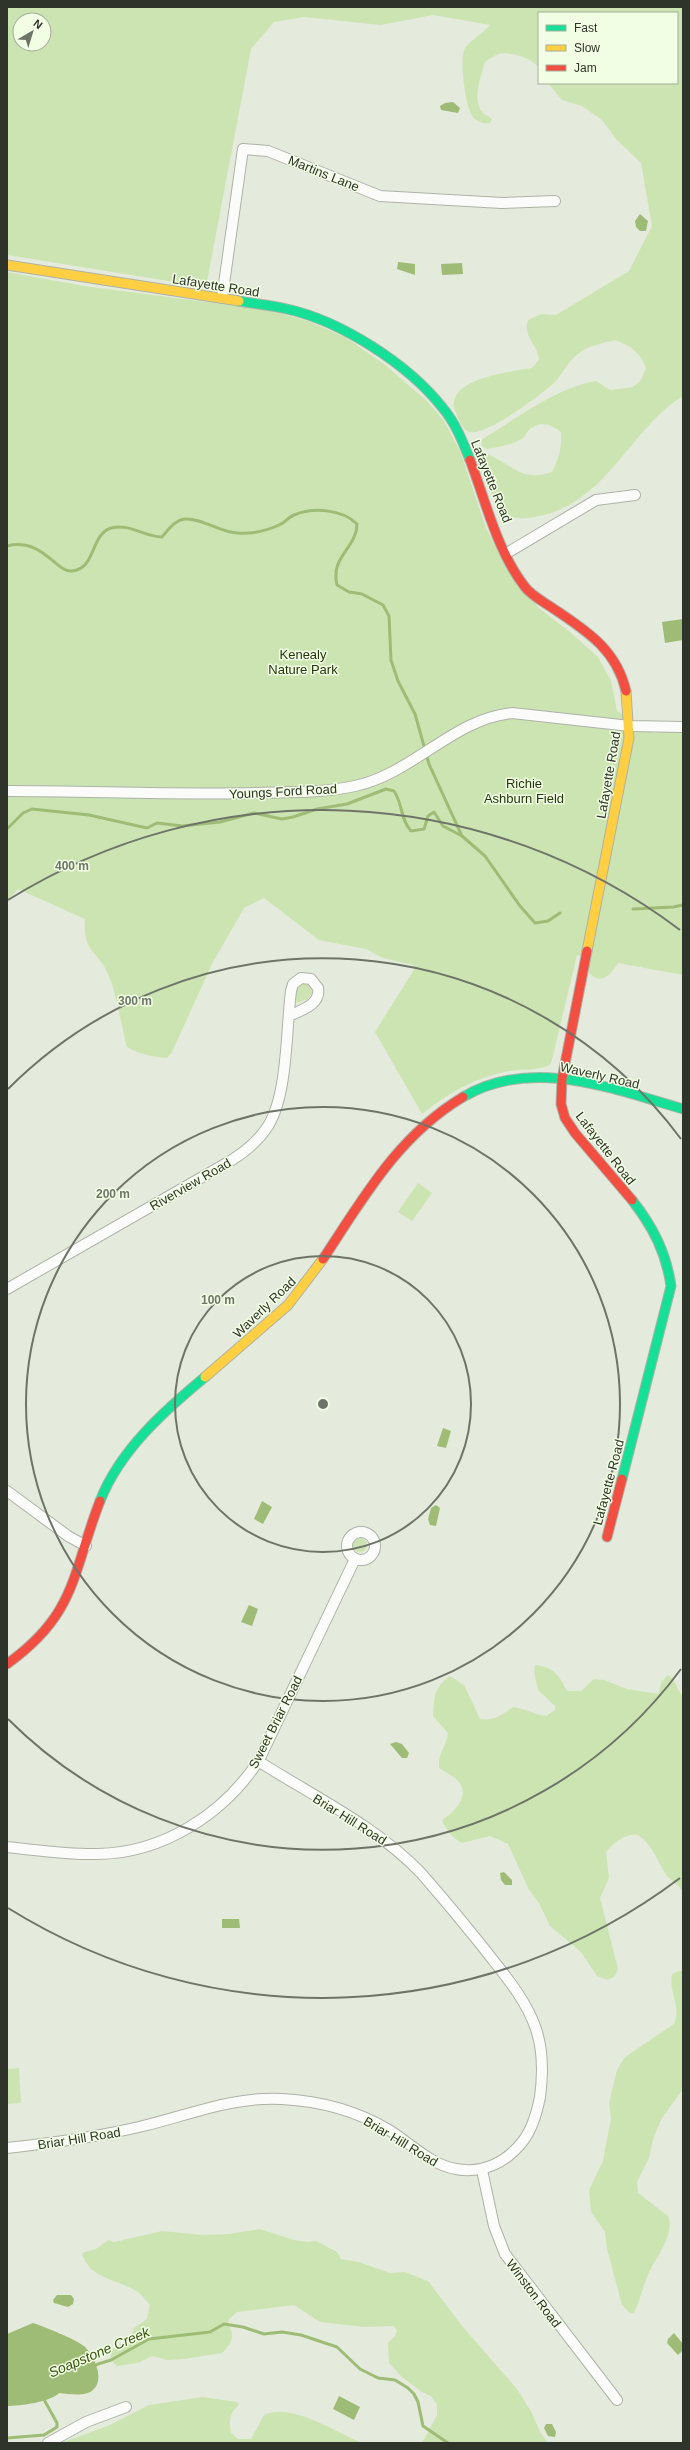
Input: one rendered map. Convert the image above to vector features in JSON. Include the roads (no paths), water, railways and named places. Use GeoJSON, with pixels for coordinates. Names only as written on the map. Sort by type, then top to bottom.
{"type":"FeatureCollection","features":[{"type":"Feature","properties":{"kind":"street","name":"Martins Lane"},"geometry":{"type":"LineString","coordinates":[[222,298],[244,149],[268,151],[380,196],[502,203],[555,201]]}},
{"type":"Feature","properties":{"kind":"street","name":"Lafayette Road"},"geometry":{"type":"LineString","coordinates":[[7,265],[288,309],[324,320],[372,347],[411,377],[443,407],[464,444],[507,553],[526,588],[596,638],[613,656],[626,690],[630,726],[562,1078],[560,1100],[567,1122],[655,1230],[666,1253],[671,1276],[670,1294],[661,1332],[607,1537]]}},
{"type":"Feature","properties":{"kind":"street"},"geometry":{"type":"LineString","coordinates":[[507,553],[596,500],[635,495]]}},
{"type":"Feature","properties":{"kind":"street","name":"Youngs Ford Road"},"geometry":{"type":"LineString","coordinates":[[7,791],[234,793],[326,791],[384,778],[477,722],[502,714],[534,714],[630,726],[683,727]]}},
{"type":"Feature","properties":{"kind":"street","name":"Riverview Road"},"geometry":{"type":"LineString","coordinates":[[7,1289],[226,1164],[256,1142],[269,1125],[277,1104],[289,1016]]}},
{"type":"Feature","properties":{"kind":"street","name":"Waverly Road"},"geometry":{"type":"LineString","coordinates":[[7,1664],[39,1639],[58,1613],[74,1585],[98,1504],[111,1478],[126,1456],[168,1412],[289,1304],[320,1265],[374,1179],[416,1132],[440,1110],[487,1086],[521,1078],[562,1078],[683,1109]]}},
{"type":"Feature","properties":{"kind":"street"},"geometry":{"type":"LineString","coordinates":[[7,1491],[68,1536],[86,1546]]}},
{"type":"Feature","properties":{"kind":"street","name":"Sweet Briar Road"},"geometry":{"type":"LineString","coordinates":[[7,1847],[98,1854],[118,1853],[154,1844],[189,1828],[214,1810],[240,1784],[258,1761],[355,1559]]}},
{"type":"Feature","properties":{"kind":"street","name":"Briar Hill Road"},"geometry":{"type":"LineString","coordinates":[[7,2148],[118,2132],[240,2101],[280,2099],[323,2104],[346,2111],[389,2130],[446,2167],[463,2170],[482,2170],[506,2159],[526,2138],[534,2121],[542,2085],[542,2068],[536,2030],[516,1989],[407,1858],[379,1837],[258,1761]]}},
{"type":"Feature","properties":{"kind":"street","name":"Winston Road"},"geometry":{"type":"LineString","coordinates":[[482,2170],[494,2226],[505,2254],[617,2400]]}},
{"type":"Feature","properties":{"kind":"street"},"geometry":{"type":"LineString","coordinates":[[48,2443],[86,2422],[126,2407]]}},
{"type":"Feature","properties":{"kind":"waterway"},"geometry":{"type":"LineString","coordinates":[[7,546],[30,546],[39,550],[60,567],[72,571],[80,569],[85,564],[99,537],[111,528],[124,527],[149,535],[162,537],[175,523],[185,519],[192,519],[225,531],[243,533],[259,532],[269,529],[302,512],[318,510],[335,512],[351,519],[357,524],[356,532],[337,567],[337,585],[349,592],[362,594],[383,605],[389,616],[391,660],[398,681],[415,714],[429,764],[462,836]]}},
{"type":"Feature","properties":{"kind":"waterway"},"geometry":{"type":"LineString","coordinates":[[7,829],[23,813],[32,809],[89,815],[147,828],[157,823],[182,826],[220,822],[254,813],[282,819],[317,809],[347,804],[386,789],[394,791],[397,796],[405,822],[411,831],[424,829],[428,816],[434,812],[443,826],[462,836],[485,856],[520,906],[535,923],[548,921],[560,913]]}},
{"type":"Feature","properties":{"kind":"waterway"},"geometry":{"type":"LineString","coordinates":[[633,909],[683,905]]}},
{"type":"Feature","properties":{"kind":"waterway","name":"Soapstone Creek"},"geometry":{"type":"LineString","coordinates":[[95,2365],[111,2360],[149,2339],[210,2332],[224,2324],[243,2327],[264,2334],[282,2332],[301,2335],[337,2347],[360,2369],[378,2378],[395,2380],[408,2388],[414,2394],[418,2402],[423,2426],[448,2443]]}},
{"type":"Feature","properties":{"kind":"waterway","name":"Soapstone Creek"},"geometry":{"type":"LineString","coordinates":[[7,2438],[44,2435],[57,2427],[57,2423],[42,2396]]}},
{"type":"Feature","properties":{"kind":"park label","name":"Kenealy Nature Park"},"geometry":{"type":"Point","coordinates":[303,662]}},
{"type":"Feature","properties":{"kind":"park label","name":"Richie Ashburn Field"},"geometry":{"type":"Point","coordinates":[524,790]}}]}
